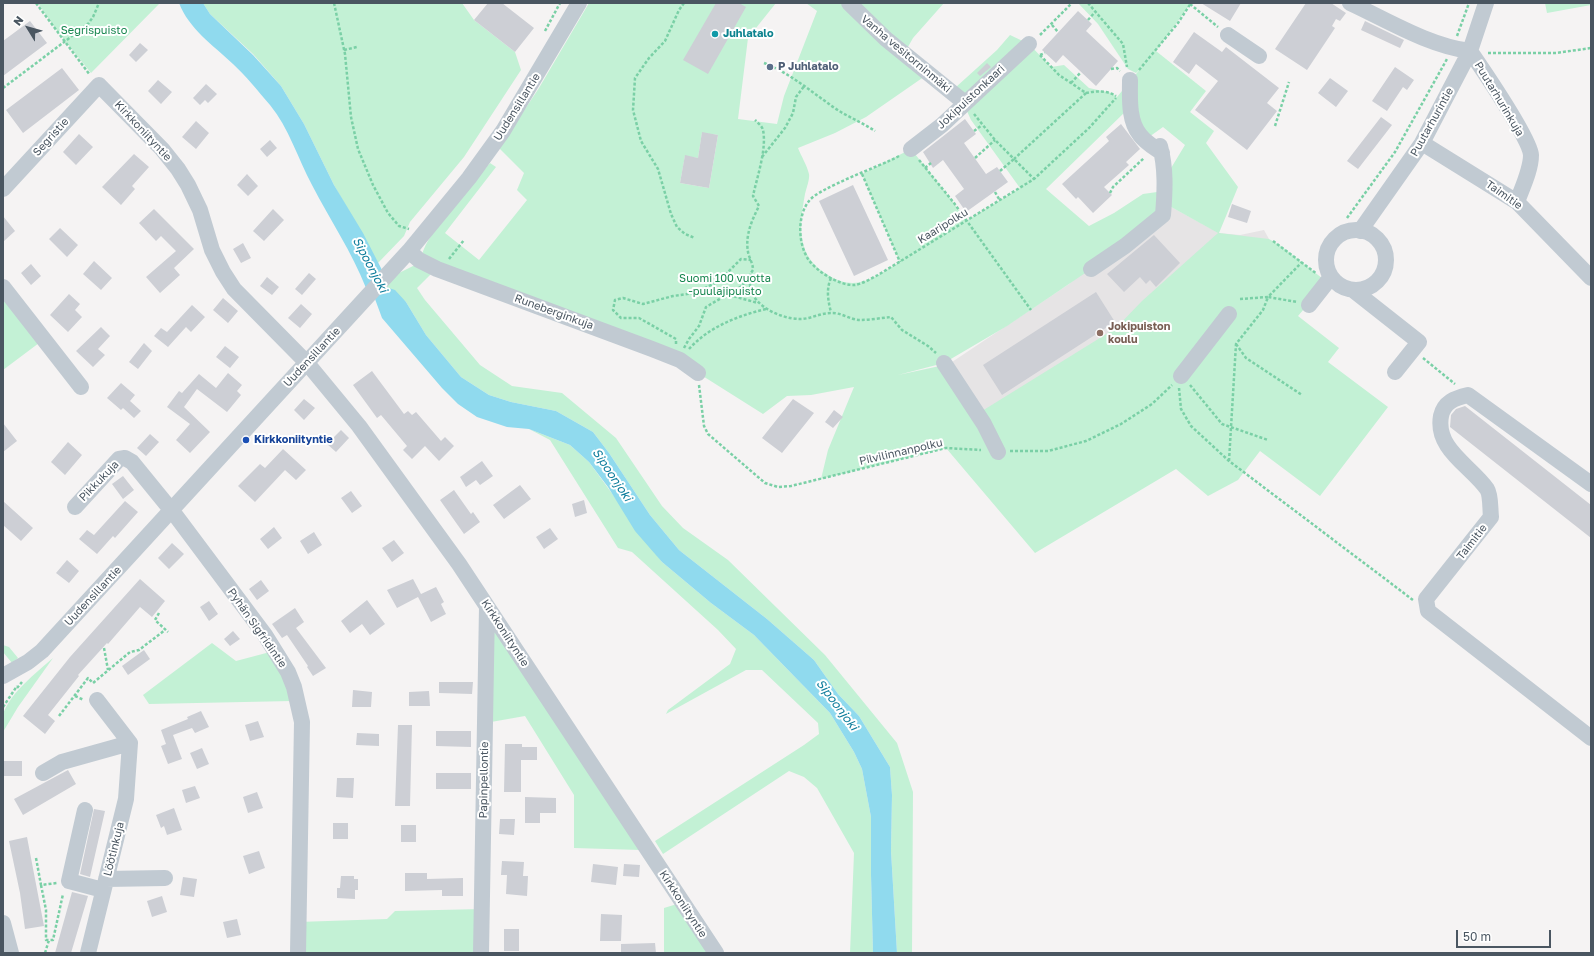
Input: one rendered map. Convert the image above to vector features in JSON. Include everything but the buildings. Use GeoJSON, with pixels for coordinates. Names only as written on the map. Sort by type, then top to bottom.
{"type":"FeatureCollection","features":[{"type":"Feature","properties":{"kind":"street","name":"Uudensillantie"},"geometry":{"type":"LineString","coordinates":[[3,676],[28,662],[42,651],[393,270],[409,251],[414,234],[469,178],[503,131],[579,3]]}},
{"type":"Feature","properties":{"kind":"street","name":"Vanha vesitorninmäki"},"geometry":{"type":"LineString","coordinates":[[849,3],[886,39],[965,103]]}},
{"type":"Feature","properties":{"kind":"street","name":"Puutarhurinkuja"},"geometry":{"type":"LineString","coordinates":[[1350,3],[1452,49],[1470,51],[1521,134],[1531,154],[1527,174],[1517,202]]}},
{"type":"Feature","properties":{"kind":"street","name":"Puutarhurintie"},"geometry":{"type":"LineString","coordinates":[[1360,230],[1422,143],[1470,51],[1486,3]]}},
{"type":"Feature","properties":{"kind":"street"},"geometry":{"type":"LineString","coordinates":[[1228,35],[1259,56]]}},
{"type":"Feature","properties":{"kind":"street","name":"Jokipuistonkaari"},"geometry":{"type":"LineString","coordinates":[[912,149],[965,103],[1034,49]]}},
{"type":"Feature","properties":{"kind":"street"},"geometry":{"type":"LineString","coordinates":[[1091,269],[1125,246],[1163,214],[1165,191],[1161,150],[1140,135],[1132,114],[1129,74]]}},
{"type":"Feature","properties":{"kind":"street","name":"Segristie"},"geometry":{"type":"LineString","coordinates":[[3,189],[99,85]]}},
{"type":"Feature","properties":{"kind":"street","name":"Kirkkoniityntie"},"geometry":{"type":"LineString","coordinates":[[99,85],[162,149],[178,169],[188,185],[200,210],[212,250],[223,272],[234,289],[306,363],[364,432],[460,564],[716,953]]}},
{"type":"Feature","properties":{"kind":"street","name":"Taimitie"},"geometry":{"type":"LineString","coordinates":[[1422,143],[1517,202],[1591,278]]}},
{"type":"Feature","properties":{"kind":"street"},"geometry":{"type":"LineString","coordinates":[[1360,230],[1370,234],[1378,240],[1384,249],[1385,264],[1380,278],[1372,285],[1363,289],[1353,290],[1344,288],[1331,277],[1327,268],[1326,258],[1331,245],[1341,234],[1360,230]]}},
{"type":"Feature","properties":{"kind":"street","name":"Runeberginkuja"},"geometry":{"type":"LineString","coordinates":[[409,251],[419,260],[441,271],[598,328],[680,360],[698,373]]}},
{"type":"Feature","properties":{"kind":"street"},"geometry":{"type":"LineString","coordinates":[[1309,305],[1331,277]]}},
{"type":"Feature","properties":{"kind":"street"},"geometry":{"type":"LineString","coordinates":[[3,287],[81,387]]}},
{"type":"Feature","properties":{"kind":"street"},"geometry":{"type":"LineString","coordinates":[[1353,290],[1419,342],[1395,372]]}},
{"type":"Feature","properties":{"kind":"street"},"geometry":{"type":"LineString","coordinates":[[1181,376],[1229,314]]}},
{"type":"Feature","properties":{"kind":"street"},"geometry":{"type":"LineString","coordinates":[[944,363],[984,424],[998,452]]}},
{"type":"Feature","properties":{"kind":"street"},"geometry":{"type":"LineString","coordinates":[[1468,394],[1591,484]]}},
{"type":"Feature","properties":{"kind":"street","name":"Taimitie"},"geometry":{"type":"LineString","coordinates":[[1428,611],[1426,599],[1492,517],[1488,490],[1444,443],[1440,424],[1443,409],[1454,398],[1468,394]]}},
{"type":"Feature","properties":{"kind":"street","name":"Pyhän Sigfridintie"},"geometry":{"type":"LineString","coordinates":[[125,458],[132,462],[171,511],[265,635],[288,672],[298,701],[302,722],[298,953]]}},
{"type":"Feature","properties":{"kind":"street","name":"Pikkukuja"},"geometry":{"type":"LineString","coordinates":[[75,506],[119,459],[125,458]]}},
{"type":"Feature","properties":{"kind":"street","name":"Papinpellontie"},"geometry":{"type":"LineString","coordinates":[[481,953],[487,607]]}},
{"type":"Feature","properties":{"kind":"street"},"geometry":{"type":"LineString","coordinates":[[1428,611],[1591,738]]}},
{"type":"Feature","properties":{"kind":"street"},"geometry":{"type":"LineString","coordinates":[[43,773],[62,762],[130,743],[97,700]]}},
{"type":"Feature","properties":{"kind":"street","name":"Löötinkuja"},"geometry":{"type":"LineString","coordinates":[[88,953],[126,800],[130,743]]}},
{"type":"Feature","properties":{"kind":"street"},"geometry":{"type":"LineString","coordinates":[[85,810],[67,881],[105,885],[165,878]]}},
{"type":"Feature","properties":{"kind":"street"},"geometry":{"type":"LineString","coordinates":[[3,923],[11,953]]}},
{"type":"Feature","properties":{"kind":"path"},"geometry":{"type":"LineString","coordinates":[[36,3],[99,85]]}},
{"type":"Feature","properties":{"kind":"path"},"geometry":{"type":"LineString","coordinates":[[3,88],[88,24],[99,3]]}},
{"type":"Feature","properties":{"kind":"path"},"geometry":{"type":"LineString","coordinates":[[334,3],[344,50],[351,117],[358,149],[373,185],[388,213],[399,226],[414,234],[414,223]]}},
{"type":"Feature","properties":{"kind":"path"},"geometry":{"type":"LineString","coordinates":[[541,37],[560,3]]}},
{"type":"Feature","properties":{"kind":"path"},"geometry":{"type":"LineString","coordinates":[[684,3],[679,10],[665,41],[649,58],[635,78],[633,110],[641,141],[658,169],[671,214],[677,227],[685,234],[695,238]]}},
{"type":"Feature","properties":{"kind":"path"},"geometry":{"type":"LineString","coordinates":[[1034,49],[1052,25],[1072,3]]}},
{"type":"Feature","properties":{"kind":"path"},"geometry":{"type":"LineString","coordinates":[[1088,3],[1123,44],[1129,74]]}},
{"type":"Feature","properties":{"kind":"path"},"geometry":{"type":"LineString","coordinates":[[1190,3],[1228,35]]}},
{"type":"Feature","properties":{"kind":"path","name":"Kaaripolku"},"geometry":{"type":"LineString","coordinates":[[912,149],[862,174],[827,189],[809,200],[801,216],[801,239],[808,259],[831,278],[837,281],[856,285],[878,275],[999,199],[1034,179],[1089,128],[1117,97],[1129,74],[1151,58],[1190,3]]}},
{"type":"Feature","properties":{"kind":"path"},"geometry":{"type":"LineString","coordinates":[[1347,218],[1395,152],[1452,49],[1469,3]]}},
{"type":"Feature","properties":{"kind":"path"},"geometry":{"type":"LineString","coordinates":[[1088,20],[1096,12]]}},
{"type":"Feature","properties":{"kind":"path"},"geometry":{"type":"LineString","coordinates":[[1052,25],[1058,32]]}},
{"type":"Feature","properties":{"kind":"path"},"geometry":{"type":"LineString","coordinates":[[344,50],[357,47]]}},
{"type":"Feature","properties":{"kind":"path"},"geometry":{"type":"LineString","coordinates":[[1470,51],[1525,54],[1556,53],[1591,48]]}},
{"type":"Feature","properties":{"kind":"path"},"geometry":{"type":"LineString","coordinates":[[1034,49],[1046,53]]}},
{"type":"Feature","properties":{"kind":"path"},"geometry":{"type":"LineString","coordinates":[[1034,49],[1059,75],[1086,93]]}},
{"type":"Feature","properties":{"kind":"path"},"geometry":{"type":"LineString","coordinates":[[764,63],[782,70],[805,85],[830,105],[874,131]]}},
{"type":"Feature","properties":{"kind":"path"},"geometry":{"type":"LineString","coordinates":[[1071,83],[1081,72]]}},
{"type":"Feature","properties":{"kind":"path"},"geometry":{"type":"LineString","coordinates":[[1275,126],[1288,82]]}},
{"type":"Feature","properties":{"kind":"path"},"geometry":{"type":"LineString","coordinates":[[762,158],[786,128],[793,112],[796,97],[805,85]]}},
{"type":"Feature","properties":{"kind":"path"},"geometry":{"type":"LineString","coordinates":[[1000,171],[1086,93],[1098,91],[1112,93],[1117,97]]}},
{"type":"Feature","properties":{"kind":"path"},"geometry":{"type":"LineString","coordinates":[[965,103],[995,140],[1034,179]]}},
{"type":"Feature","properties":{"kind":"path"},"geometry":{"type":"LineString","coordinates":[[756,120],[762,129],[762,158],[753,196],[758,206],[751,221],[748,235],[748,252],[752,260],[753,270],[749,280],[752,295],[758,303],[766,309],[789,318],[802,319],[831,312],[860,320],[891,317],[902,330],[935,351],[944,363]]}},
{"type":"Feature","properties":{"kind":"path"},"geometry":{"type":"LineString","coordinates":[[974,131],[982,125]]}},
{"type":"Feature","properties":{"kind":"path"},"geometry":{"type":"LineString","coordinates":[[974,158],[995,140]]}},
{"type":"Feature","properties":{"kind":"path"},"geometry":{"type":"LineString","coordinates":[[912,149],[954,203],[1031,310]]}},
{"type":"Feature","properties":{"kind":"path"},"geometry":{"type":"LineString","coordinates":[[1110,193],[1113,187],[1146,156],[1161,150]]}},
{"type":"Feature","properties":{"kind":"path"},"geometry":{"type":"LineString","coordinates":[[926,168],[930,163]]}},
{"type":"Feature","properties":{"kind":"path"},"geometry":{"type":"LineString","coordinates":[[862,174],[900,262]]}},
{"type":"Feature","properties":{"kind":"path"},"geometry":{"type":"LineString","coordinates":[[995,192],[999,199]]}},
{"type":"Feature","properties":{"kind":"path"},"geometry":{"type":"LineString","coordinates":[[954,203],[958,200]]}},
{"type":"Feature","properties":{"kind":"path"},"geometry":{"type":"LineString","coordinates":[[441,271],[464,240]]}},
{"type":"Feature","properties":{"kind":"path"},"geometry":{"type":"LineString","coordinates":[[680,360],[676,339],[639,318],[621,318],[613,310],[615,300],[623,298],[643,304],[673,296],[695,293],[719,281],[741,259],[752,260]]}},
{"type":"Feature","properties":{"kind":"path"},"geometry":{"type":"LineString","coordinates":[[1229,462],[1236,344],[1264,310],[1268,297],[1302,262]]}},
{"type":"Feature","properties":{"kind":"path"},"geometry":{"type":"LineString","coordinates":[[680,360],[688,340],[699,326],[706,307],[742,286],[753,270]]}},
{"type":"Feature","properties":{"kind":"path"},"geometry":{"type":"LineString","coordinates":[[831,278],[828,285],[828,302],[831,312]]}},
{"type":"Feature","properties":{"kind":"path"},"geometry":{"type":"LineString","coordinates":[[728,295],[758,303]]}},
{"type":"Feature","properties":{"kind":"path"},"geometry":{"type":"LineString","coordinates":[[1240,299],[1268,297],[1303,302],[1309,305]]}},
{"type":"Feature","properties":{"kind":"path"},"geometry":{"type":"LineString","coordinates":[[680,360],[698,340],[716,327],[744,314],[766,309]]}},
{"type":"Feature","properties":{"kind":"path"},"geometry":{"type":"LineString","coordinates":[[1236,344],[1246,358],[1302,395]]}},
{"type":"Feature","properties":{"kind":"path"},"geometry":{"type":"LineString","coordinates":[[1412,350],[1468,394]]}},
{"type":"Feature","properties":{"kind":"path","name":"Pilvilinnanpolku"},"geometry":{"type":"LineString","coordinates":[[698,373],[701,410],[704,426],[708,434],[765,483],[778,487],[791,486],[882,465],[946,448],[998,452],[1048,451],[1086,441],[1121,424],[1152,404],[1181,376]]}},
{"type":"Feature","properties":{"kind":"path"},"geometry":{"type":"LineString","coordinates":[[1181,376],[1198,393],[1222,424],[1268,440]]}},
{"type":"Feature","properties":{"kind":"path"},"geometry":{"type":"LineString","coordinates":[[1181,376],[1178,391],[1181,409],[1191,426],[1229,462],[1428,611]]}},
{"type":"Feature","properties":{"kind":"path"},"geometry":{"type":"LineString","coordinates":[[159,613],[155,620],[168,632]]}},
{"type":"Feature","properties":{"kind":"path"},"geometry":{"type":"LineString","coordinates":[[59,716],[88,678],[93,683],[130,652],[139,650],[165,630]]}},
{"type":"Feature","properties":{"kind":"path"},"geometry":{"type":"LineString","coordinates":[[104,648],[108,670]]}},
{"type":"Feature","properties":{"kind":"path"},"geometry":{"type":"LineString","coordinates":[[36,858],[46,910],[46,940],[48,940],[45,953]]}},
{"type":"Feature","properties":{"kind":"path"},"geometry":{"type":"LineString","coordinates":[[41,886],[67,881],[53,940],[48,940]]}},
{"type":"Feature","properties":{"kind":"shaded area","name":"Jokipuiston koulu"},"geometry":{"type":"Polygon","coordinates":[[[1164,203],[1219,233],[1240,235],[1264,230],[1269,239],[1229,303],[1002,447],[949,364],[1069,284],[1164,203]]]}},
{"type":"Feature","properties":{"kind":"green space","name":"Segrispuisto"},"geometry":{"type":"Polygon","coordinates":[[[38,3],[160,3],[91,73],[55,28],[38,3]]]}},
{"type":"Feature","properties":{"kind":"green space"},"geometry":{"type":"Polygon","coordinates":[[[203,3],[462,3],[474,20],[515,52],[521,70],[464,157],[410,222],[404,236],[378,263],[334,185],[304,124],[281,86],[253,54],[210,14],[203,3]]]}},
{"type":"Feature","properties":{"kind":"green space","name":"Suomi 100 vuotta -puulajipuisto"},"geometry":{"type":"Polygon","coordinates":[[[589,3],[776,3],[748,38],[738,119],[777,124],[784,96],[817,11],[806,3],[944,3],[913,38],[904,54],[928,74],[866,117],[835,133],[798,148],[809,174],[801,229],[805,250],[810,259],[828,275],[848,283],[857,283],[865,281],[900,262],[862,174],[911,149],[954,203],[966,221],[1020,188],[971,120],[956,87],[997,50],[1010,35],[1029,44],[1051,67],[1064,65],[1089,88],[1112,93],[1117,97],[1141,68],[1136,73],[1128,69],[1098,24],[1078,3],[1191,3],[1156,51],[1206,91],[1190,112],[1214,131],[1206,143],[1238,187],[1219,233],[1269,239],[1281,246],[1327,282],[1298,316],[1339,348],[1328,362],[1388,407],[1320,496],[1260,451],[1238,480],[1208,496],[1176,469],[1035,553],[946,448],[821,479],[828,450],[854,387],[811,395],[787,396],[763,414],[698,373],[422,255],[432,234],[441,221],[490,163],[496,167],[445,233],[479,260],[527,200],[517,190],[524,173],[499,148],[539,88],[589,3]],[[1126,111],[1046,189],[1089,226],[1114,213],[1143,194],[1164,191],[1165,178],[1185,145],[1163,127],[1149,137],[1126,111]],[[702,133],[698,158],[685,156],[680,183],[709,188],[718,135],[702,133]],[[1164,203],[1125,246],[1007,326],[944,363],[898,375],[949,364],[982,411],[1116,328],[1142,301],[1218,233],[1164,203]]]}},
{"type":"Feature","properties":{"kind":"green space"},"geometry":{"type":"Polygon","coordinates":[[[1545,3],[1591,3],[1591,5],[1547,13],[1545,3]]]}},
{"type":"Feature","properties":{"kind":"green space"},"geometry":{"type":"Polygon","coordinates":[[[413,266],[419,266],[432,273],[417,288],[425,300],[480,365],[512,386],[562,393],[616,438],[662,506],[683,528],[728,560],[825,655],[897,743],[913,792],[912,953],[897,953],[891,851],[892,795],[890,767],[859,716],[838,694],[814,660],[767,619],[679,550],[650,515],[609,453],[593,432],[556,411],[511,402],[489,395],[461,377],[426,335],[406,302],[386,287],[397,274],[413,266]]]}},
{"type":"Feature","properties":{"kind":"green space"},"geometry":{"type":"Polygon","coordinates":[[[3,297],[39,343],[3,370],[3,297]]]}},
{"type":"Feature","properties":{"kind":"green space"},"geometry":{"type":"Polygon","coordinates":[[[529,429],[570,445],[589,462],[662,562],[711,603],[754,635],[830,713],[854,752],[862,769],[871,817],[873,953],[850,953],[854,853],[817,788],[804,777],[789,771],[663,854],[655,841],[804,745],[819,734],[818,723],[762,670],[746,670],[666,714],[668,710],[730,664],[736,649],[718,630],[632,552],[618,548],[550,440],[529,429]]]}},
{"type":"Feature","properties":{"kind":"green space"},"geometry":{"type":"Polygon","coordinates":[[[495,626],[641,850],[574,848],[574,795],[525,716],[491,722],[490,630],[495,626]]]}},
{"type":"Feature","properties":{"kind":"green space"},"geometry":{"type":"Polygon","coordinates":[[[212,643],[236,661],[270,652],[283,672],[292,701],[149,704],[143,695],[212,643]]]}},
{"type":"Feature","properties":{"kind":"green space"},"geometry":{"type":"Polygon","coordinates":[[[3,645],[9,647],[18,658],[12,663],[3,652],[3,645]]]}},
{"type":"Feature","properties":{"kind":"green space"},"geometry":{"type":"Polygon","coordinates":[[[53,658],[18,707],[3,732],[3,714],[12,698],[25,683],[53,658]]]}},
{"type":"Feature","properties":{"kind":"green space"},"geometry":{"type":"Polygon","coordinates":[[[677,904],[708,953],[664,953],[664,908],[677,904]]]}},
{"type":"Feature","properties":{"kind":"green space"},"geometry":{"type":"Polygon","coordinates":[[[482,909],[481,953],[298,953],[298,922],[387,919],[395,911],[482,909]]]}},
{"type":"Feature","properties":{"kind":"water","name":"Sipoonjoki"},"geometry":{"type":"Polygon","coordinates":[[[179,3],[203,3],[210,14],[253,55],[281,86],[304,124],[334,185],[363,233],[382,270],[366,288],[348,249],[312,185],[277,114],[243,74],[195,29],[183,12],[179,3]]]}},
{"type":"Feature","properties":{"kind":"water","name":"Sipoonjoki"},"geometry":{"type":"Polygon","coordinates":[[[386,287],[395,290],[406,302],[426,335],[461,377],[489,395],[511,402],[556,411],[593,432],[609,453],[650,515],[679,550],[767,619],[814,660],[838,694],[859,716],[890,767],[892,795],[891,851],[897,953],[873,953],[871,817],[862,769],[854,752],[830,713],[754,635],[711,603],[662,562],[635,531],[608,487],[589,462],[570,445],[529,429],[507,427],[477,417],[458,404],[442,388],[382,318],[375,299],[386,287]]]}},
{"type":"Feature","properties":{"kind":"place","name":"Juhlatalo"},"geometry":{"type":"Point","coordinates":[715,34]}},
{"type":"Feature","properties":{"kind":"place","name":"P Juhlatalo"},"geometry":{"type":"Point","coordinates":[770,67]}},
{"type":"Feature","properties":{"kind":"place","name":"Jokipuiston koulu"},"geometry":{"type":"Point","coordinates":[1100,333]}},
{"type":"Feature","properties":{"kind":"place","name":"Kirkkoniityntie"},"geometry":{"type":"Point","coordinates":[246,440]}}]}
